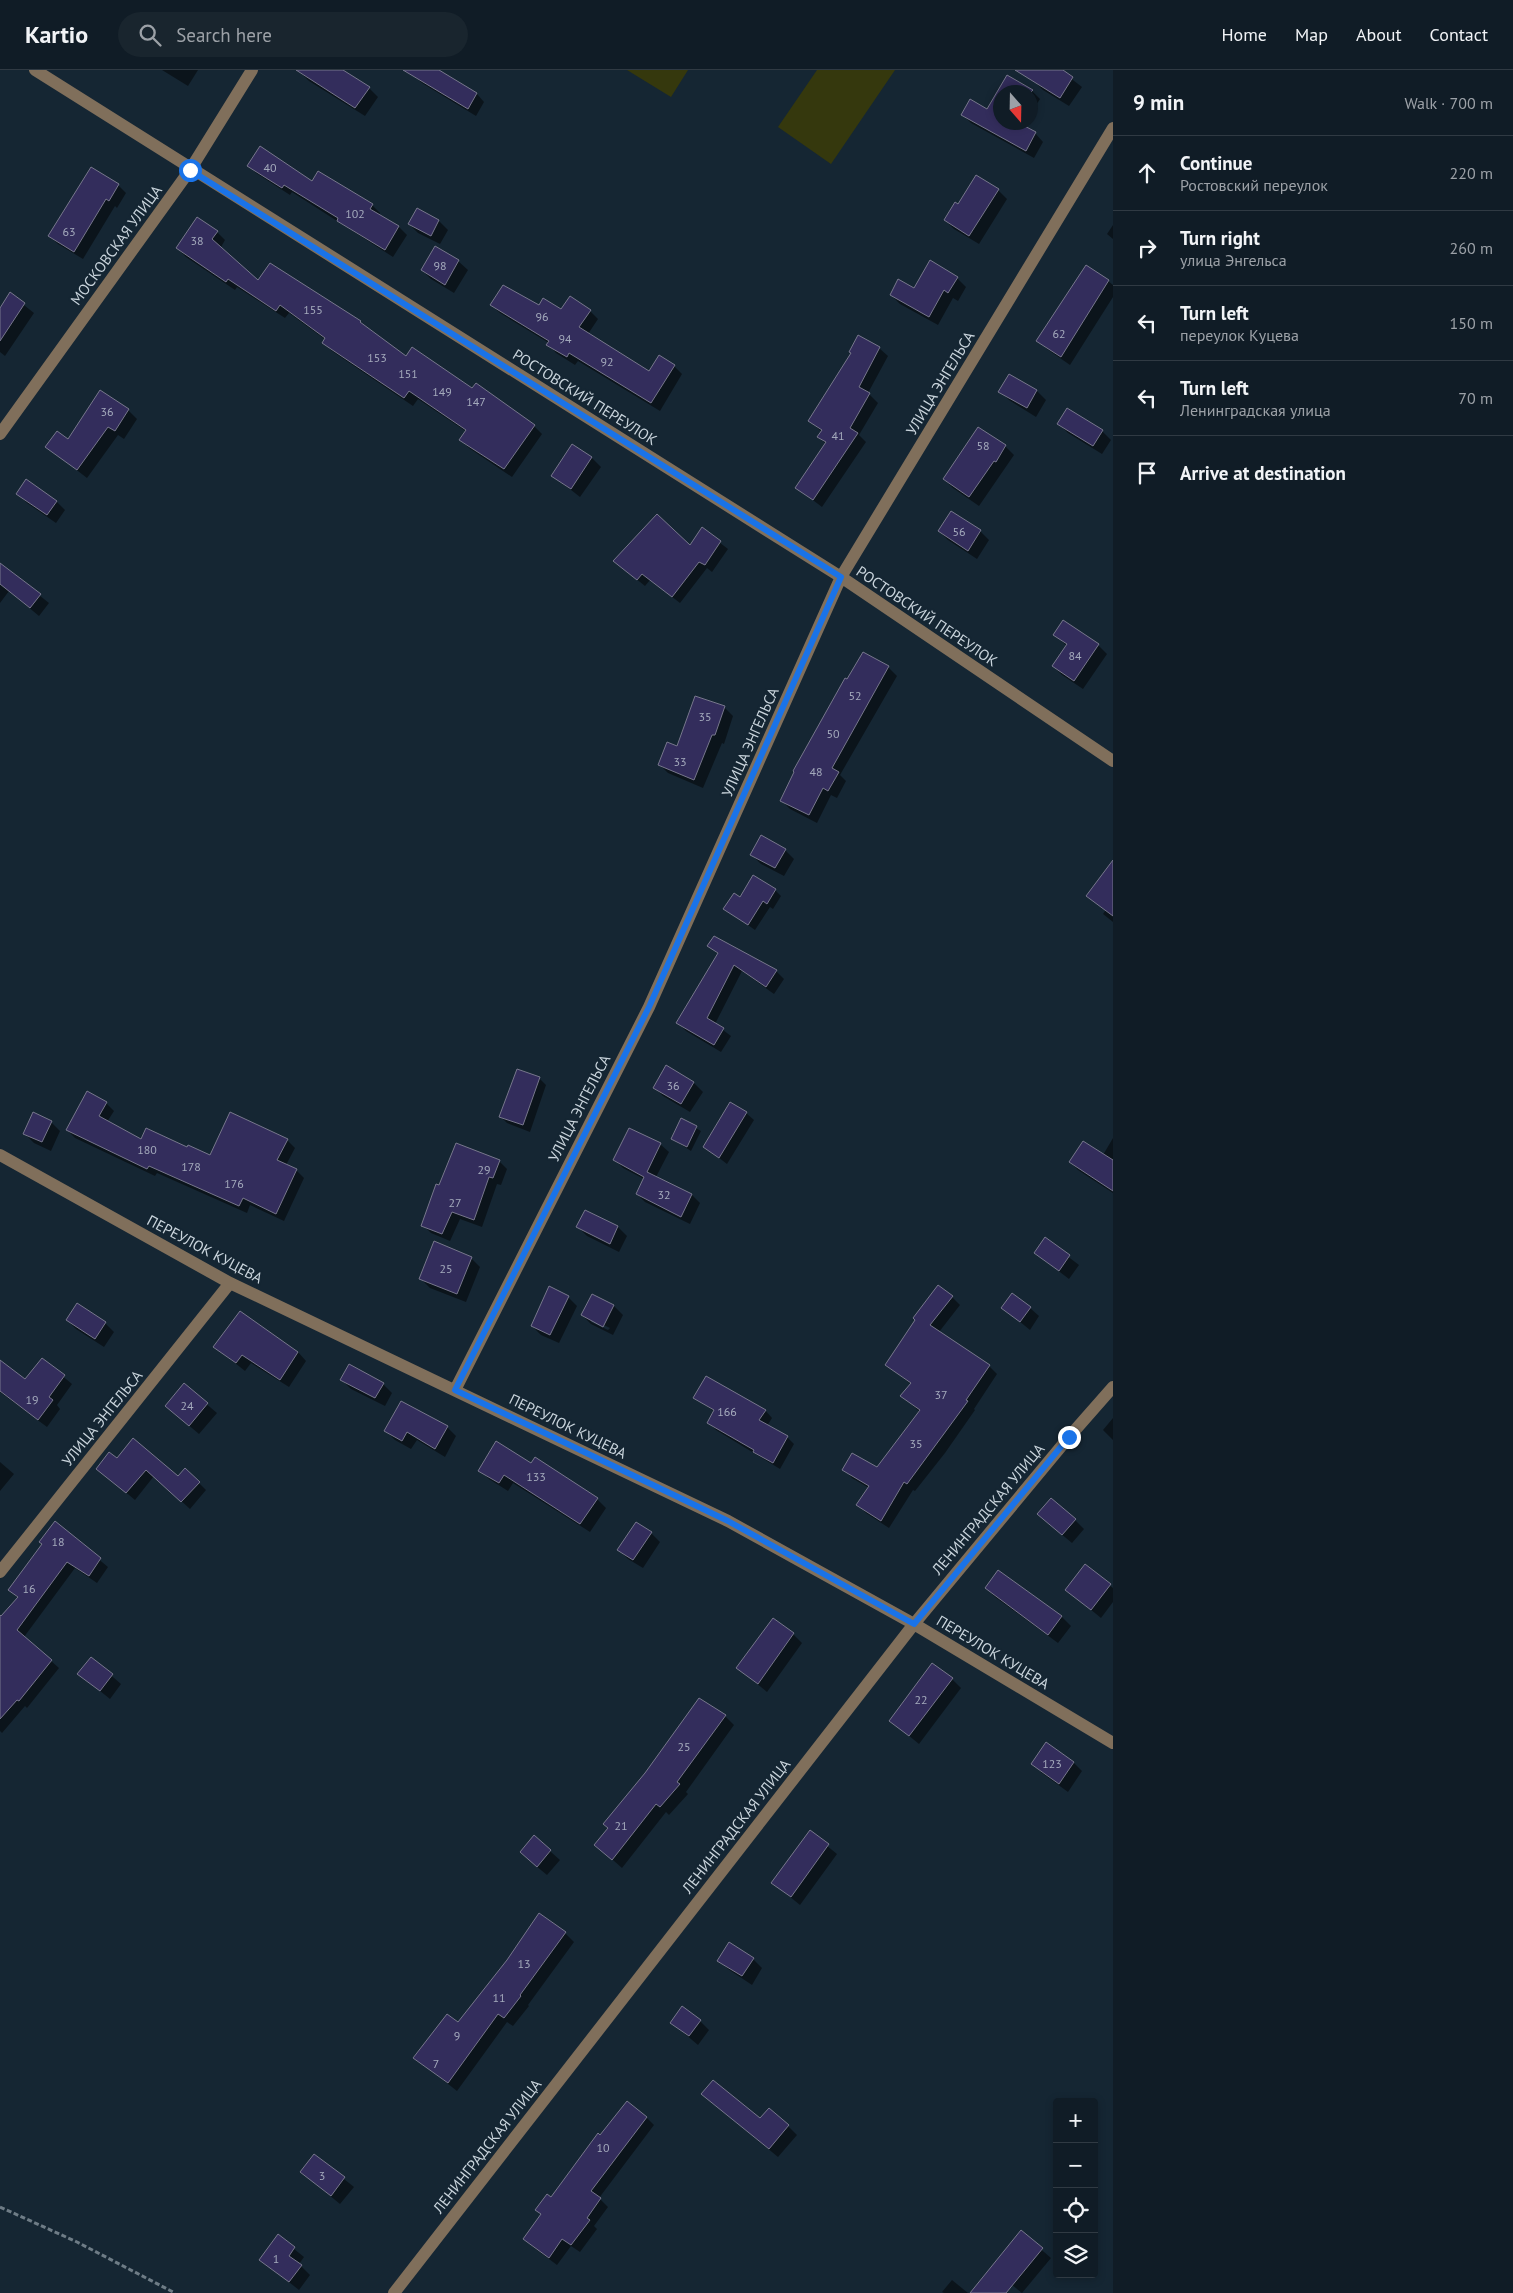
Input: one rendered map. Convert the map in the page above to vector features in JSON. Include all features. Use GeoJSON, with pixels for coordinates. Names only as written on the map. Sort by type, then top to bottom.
{"type":"FeatureCollection","features":[{"type":"Feature","properties":{"kind":"street","name":"РОСТОВСКИЙ ПЕРЕУЛОК"},"geometry":{"type":"LineString","coordinates":[[35,70],[190,170],[841,577],[1113,762]]}},
{"type":"Feature","properties":{"kind":"street","name":"МОСКОВСКАЯ УЛИЦА"},"geometry":{"type":"LineString","coordinates":[[0,434],[190,170],[252,70]]}},
{"type":"Feature","properties":{"kind":"street","name":"УЛИЦА ЭНГЕЛЬСА"},"geometry":{"type":"LineString","coordinates":[[455,1390],[649,1007],[841,577],[1113,128]]}},
{"type":"Feature","properties":{"kind":"street","name":"ПЕРЕУЛОК КУЦЕВА"},"geometry":{"type":"LineString","coordinates":[[0,1155],[230,1283],[728,1521],[914,1624],[1113,1743]]}},
{"type":"Feature","properties":{"kind":"street","name":"УЛИЦА ЭНГЕЛЬСА"},"geometry":{"type":"LineString","coordinates":[[0,1572],[230,1283]]}},
{"type":"Feature","properties":{"kind":"street","name":"ЛЕНИНГРАДСКАЯ УЛИЦА"},"geometry":{"type":"LineString","coordinates":[[394,2293],[914,1624],[1069,1437],[1113,1387]]}},
{"type":"Feature","properties":{"kind":"path"},"geometry":{"type":"LineString","coordinates":[[0,2207],[77,2242],[175,2293]]}},
{"type":"Feature","properties":{"kind":"green space"},"geometry":{"type":"Polygon","coordinates":[[[627,70],[688,70],[671,97],[627,70]]]}},
{"type":"Feature","properties":{"kind":"green space"},"geometry":{"type":"Polygon","coordinates":[[[817,70],[895,70],[831,164],[778,127],[817,70]]]}},
{"type":"Feature","properties":{"kind":"building"},"geometry":{"type":"Polygon","coordinates":[[[296,70],[343,70],[370,87],[355,108],[296,70]]]}},
{"type":"Feature","properties":{"kind":"building"},"geometry":{"type":"Polygon","coordinates":[[[403,70],[439,70],[477,93],[468,109],[403,70]]]}},
{"type":"Feature","properties":{"kind":"building"},"geometry":{"type":"Polygon","coordinates":[[[1015,70],[1063,70],[1073,77],[1060,98],[1015,70]]]}},
{"type":"Feature","properties":{"kind":"building"},"geometry":{"type":"Polygon","coordinates":[[[1007,75],[1024,85],[1001,85],[1007,75]]]}},
{"type":"Feature","properties":{"kind":"building"},"geometry":{"type":"Polygon","coordinates":[[[970,99],[987,109],[993,99],[993,130],[1032,130],[1036,132],[1026,151],[961,115],[970,99]]]}},
{"type":"Feature","properties":{"kind":"building"},"geometry":{"type":"Polygon","coordinates":[[[260,146],[312,181],[318,171],[373,204],[370,209],[399,226],[385,250],[337,221],[338,218],[284,185],[282,188],[247,166],[260,146]]]}},
{"type":"Feature","properties":{"kind":"building"},"geometry":{"type":"Polygon","coordinates":[[[91,167],[119,184],[109,201],[106,199],[74,252],[48,236],[91,167]]]}},
{"type":"Feature","properties":{"kind":"building"},"geometry":{"type":"Polygon","coordinates":[[[976,175],[999,189],[969,236],[944,220],[955,202],[958,204],[976,175]]]}},
{"type":"Feature","properties":{"kind":"building"},"geometry":{"type":"Polygon","coordinates":[[[417,208],[439,220],[431,236],[408,224],[417,208]]]}},
{"type":"Feature","properties":{"kind":"building"},"geometry":{"type":"Polygon","coordinates":[[[197,217],[218,231],[212,239],[258,280],[270,263],[361,321],[406,356],[412,347],[472,388],[476,383],[535,425],[504,469],[459,440],[466,430],[409,391],[404,398],[322,343],[325,338],[280,305],[276,311],[228,279],[226,282],[176,248],[197,217]]]}},
{"type":"Feature","properties":{"kind":"building"},"geometry":{"type":"Polygon","coordinates":[[[435,246],[459,260],[445,285],[421,270],[435,246]]]}},
{"type":"Feature","properties":{"kind":"building"},"geometry":{"type":"Polygon","coordinates":[[[930,260],[958,277],[948,293],[944,290],[929,317],[890,295],[898,279],[914,288],[930,260]]]}},
{"type":"Feature","properties":{"kind":"building"},"geometry":{"type":"Polygon","coordinates":[[[1086,265],[1109,280],[1061,357],[1036,341],[1086,265]]]}},
{"type":"Feature","properties":{"kind":"building"},"geometry":{"type":"Polygon","coordinates":[[[503,285],[539,305],[543,298],[561,309],[570,296],[591,310],[579,327],[649,371],[659,355],[675,365],[651,403],[569,353],[567,357],[546,345],[549,341],[490,305],[503,285]]]}},
{"type":"Feature","properties":{"kind":"building"},"geometry":{"type":"Polygon","coordinates":[[[10,292],[25,303],[0,341],[0,308],[10,292]]]}},
{"type":"Feature","properties":{"kind":"building"},"geometry":{"type":"Polygon","coordinates":[[[858,335],[880,347],[859,387],[870,393],[850,428],[858,433],[813,500],[795,488],[826,442],[817,437],[822,430],[808,421],[851,353],[849,352],[858,335]]]}},
{"type":"Feature","properties":{"kind":"building"},"geometry":{"type":"Polygon","coordinates":[[[1009,374],[1037,390],[1027,408],[998,392],[1009,374]]]}},
{"type":"Feature","properties":{"kind":"building"},"geometry":{"type":"Polygon","coordinates":[[[100,390],[129,409],[115,431],[108,427],[77,470],[45,447],[57,431],[68,439],[100,390]]]}},
{"type":"Feature","properties":{"kind":"building"},"geometry":{"type":"Polygon","coordinates":[[[1067,408],[1103,430],[1093,446],[1057,424],[1067,408]]]}},
{"type":"Feature","properties":{"kind":"building"},"geometry":{"type":"Polygon","coordinates":[[[978,427],[1006,445],[996,462],[994,461],[969,497],[943,479],[978,427]]]}},
{"type":"Feature","properties":{"kind":"building"},"geometry":{"type":"Polygon","coordinates":[[[572,444],[592,457],[571,489],[551,476],[572,444]]]}},
{"type":"Feature","properties":{"kind":"building"},"geometry":{"type":"Polygon","coordinates":[[[26,479],[57,501],[47,515],[16,494],[26,479]]]}},
{"type":"Feature","properties":{"kind":"building"},"geometry":{"type":"Polygon","coordinates":[[[951,511],[981,530],[968,551],[938,531],[951,511]]]}},
{"type":"Feature","properties":{"kind":"building"},"geometry":{"type":"Polygon","coordinates":[[[657,514],[690,545],[702,527],[721,541],[705,565],[699,562],[672,597],[642,574],[637,580],[613,561],[657,514]]]}},
{"type":"Feature","properties":{"kind":"building"},"geometry":{"type":"Polygon","coordinates":[[[0,563],[41,594],[30,608],[0,584],[0,563]]]}},
{"type":"Feature","properties":{"kind":"building"},"geometry":{"type":"Polygon","coordinates":[[[1063,620],[1099,644],[1074,681],[1052,666],[1067,644],[1053,635],[1063,620]]]}},
{"type":"Feature","properties":{"kind":"building"},"geometry":{"type":"Polygon","coordinates":[[[863,652],[889,666],[832,768],[839,772],[828,791],[823,788],[809,815],[780,801],[793,771],[845,678],[847,679],[863,652]]]}},
{"type":"Feature","properties":{"kind":"building"},"geometry":{"type":"Polygon","coordinates":[[[695,696],[725,706],[715,735],[712,735],[694,780],[658,765],[667,742],[677,746],[695,696]]]}},
{"type":"Feature","properties":{"kind":"building"},"geometry":{"type":"Polygon","coordinates":[[[761,835],[786,849],[775,868],[750,855],[761,835]]]}},
{"type":"Feature","properties":{"kind":"building"},"geometry":{"type":"Polygon","coordinates":[[[1113,860],[1113,916],[1086,896],[1113,860]]]}},
{"type":"Feature","properties":{"kind":"building"},"geometry":{"type":"Polygon","coordinates":[[[753,875],[776,889],[767,904],[763,901],[748,925],[723,909],[734,893],[740,897],[753,875]]]}},
{"type":"Feature","properties":{"kind":"building"},"geometry":{"type":"Polygon","coordinates":[[[714,936],[777,970],[766,987],[734,965],[707,1018],[724,1028],[714,1045],[676,1023],[718,953],[707,946],[714,936]]]}},
{"type":"Feature","properties":{"kind":"building"},"geometry":{"type":"Polygon","coordinates":[[[666,1065],[694,1082],[681,1104],[653,1088],[666,1065]]]}},
{"type":"Feature","properties":{"kind":"building"},"geometry":{"type":"Polygon","coordinates":[[[517,1069],[540,1077],[523,1125],[499,1117],[517,1069]]]}},
{"type":"Feature","properties":{"kind":"building"},"geometry":{"type":"Polygon","coordinates":[[[87,1091],[107,1102],[99,1116],[141,1139],[146,1128],[187,1147],[188,1145],[210,1155],[230,1112],[288,1139],[277,1160],[297,1169],[276,1214],[243,1198],[239,1206],[149,1166],[147,1169],[66,1130],[87,1091]]]}},
{"type":"Feature","properties":{"kind":"building"},"geometry":{"type":"Polygon","coordinates":[[[730,1102],[747,1112],[719,1158],[703,1147],[730,1102]]]}},
{"type":"Feature","properties":{"kind":"building"},"geometry":{"type":"Polygon","coordinates":[[[33,1112],[52,1121],[42,1142],[23,1134],[33,1112]]]}},
{"type":"Feature","properties":{"kind":"building"},"geometry":{"type":"Polygon","coordinates":[[[681,1118],[697,1126],[687,1147],[671,1139],[681,1118]]]}},
{"type":"Feature","properties":{"kind":"building"},"geometry":{"type":"Polygon","coordinates":[[[629,1128],[661,1143],[647,1172],[692,1194],[681,1217],[636,1194],[644,1177],[613,1160],[629,1128]]]}},
{"type":"Feature","properties":{"kind":"building"},"geometry":{"type":"Polygon","coordinates":[[[1083,1141],[1113,1160],[1113,1191],[1069,1162],[1083,1141]]]}},
{"type":"Feature","properties":{"kind":"building"},"geometry":{"type":"Polygon","coordinates":[[[456,1143],[500,1160],[493,1178],[489,1177],[474,1220],[452,1212],[442,1234],[421,1226],[436,1184],[439,1185],[456,1143]]]}},
{"type":"Feature","properties":{"kind":"building"},"geometry":{"type":"Polygon","coordinates":[[[585,1210],[618,1226],[610,1244],[576,1227],[585,1210]]]}},
{"type":"Feature","properties":{"kind":"building"},"geometry":{"type":"Polygon","coordinates":[[[1045,1237],[1070,1255],[1059,1271],[1034,1253],[1045,1237]]]}},
{"type":"Feature","properties":{"kind":"building"},"geometry":{"type":"Polygon","coordinates":[[[434,1241],[472,1257],[457,1294],[419,1279],[434,1241]]]}},
{"type":"Feature","properties":{"kind":"building"},"geometry":{"type":"Polygon","coordinates":[[[938,1285],[953,1296],[930,1325],[990,1365],[966,1400],[968,1401],[907,1484],[904,1482],[881,1521],[856,1505],[869,1486],[842,1470],[852,1453],[877,1467],[920,1410],[900,1396],[911,1383],[885,1365],[915,1320],[913,1318],[938,1285]]]}},
{"type":"Feature","properties":{"kind":"building"},"geometry":{"type":"Polygon","coordinates":[[[549,1286],[569,1296],[550,1335],[531,1326],[549,1286]]]}},
{"type":"Feature","properties":{"kind":"building"},"geometry":{"type":"Polygon","coordinates":[[[1012,1293],[1031,1307],[1020,1322],[1001,1308],[1012,1293]]]}},
{"type":"Feature","properties":{"kind":"building"},"geometry":{"type":"Polygon","coordinates":[[[592,1294],[614,1305],[603,1327],[581,1315],[592,1294]]]}},
{"type":"Feature","properties":{"kind":"building"},"geometry":{"type":"Polygon","coordinates":[[[77,1303],[106,1322],[95,1339],[66,1320],[77,1303]]]}},
{"type":"Feature","properties":{"kind":"building"},"geometry":{"type":"Polygon","coordinates":[[[240,1311],[298,1352],[280,1380],[242,1355],[236,1363],[213,1347],[240,1311]]]}},
{"type":"Feature","properties":{"kind":"building"},"geometry":{"type":"Polygon","coordinates":[[[42,1358],[65,1375],[49,1397],[53,1400],[38,1420],[0,1391],[0,1360],[25,1379],[42,1358]]]}},
{"type":"Feature","properties":{"kind":"building"},"geometry":{"type":"Polygon","coordinates":[[[349,1364],[384,1383],[375,1398],[340,1380],[349,1364]]]}},
{"type":"Feature","properties":{"kind":"building"},"geometry":{"type":"Polygon","coordinates":[[[706,1376],[766,1410],[759,1420],[788,1436],[773,1463],[707,1423],[714,1410],[693,1398],[706,1376]]]}},
{"type":"Feature","properties":{"kind":"building"},"geometry":{"type":"Polygon","coordinates":[[[184,1383],[208,1403],[189,1426],[165,1406],[184,1383]]]}},
{"type":"Feature","properties":{"kind":"building"},"geometry":{"type":"Polygon","coordinates":[[[401,1401],[448,1426],[435,1449],[407,1432],[402,1441],[384,1431],[401,1401]]]}},
{"type":"Feature","properties":{"kind":"building"},"geometry":{"type":"Polygon","coordinates":[[[133,1438],[178,1476],[185,1468],[200,1482],[181,1502],[146,1470],[126,1493],[96,1469],[109,1452],[117,1458],[133,1438]]]}},
{"type":"Feature","properties":{"kind":"building"},"geometry":{"type":"Polygon","coordinates":[[[496,1441],[531,1463],[535,1457],[598,1498],[580,1524],[504,1475],[499,1483],[478,1471],[496,1441]]]}},
{"type":"Feature","properties":{"kind":"building"},"geometry":{"type":"Polygon","coordinates":[[[1051,1498],[1076,1519],[1062,1535],[1037,1514],[1051,1498]]]}},
{"type":"Feature","properties":{"kind":"building"},"geometry":{"type":"Polygon","coordinates":[[[55,1521],[101,1558],[89,1576],[67,1562],[17,1630],[52,1660],[19,1701],[17,1700],[0,1719],[0,1615],[18,1597],[8,1590],[42,1544],[39,1542],[55,1521]]]}},
{"type":"Feature","properties":{"kind":"building"},"geometry":{"type":"Polygon","coordinates":[[[636,1522],[652,1532],[633,1560],[617,1550],[636,1522]]]}},
{"type":"Feature","properties":{"kind":"building"},"geometry":{"type":"Polygon","coordinates":[[[1085,1564],[1111,1584],[1091,1610],[1065,1590],[1085,1564]]]}},
{"type":"Feature","properties":{"kind":"building"},"geometry":{"type":"Polygon","coordinates":[[[998,1570],[1062,1616],[1048,1635],[985,1588],[998,1570]]]}},
{"type":"Feature","properties":{"kind":"building"},"geometry":{"type":"Polygon","coordinates":[[[773,1618],[794,1633],[758,1684],[736,1668],[773,1618]]]}},
{"type":"Feature","properties":{"kind":"building"},"geometry":{"type":"Polygon","coordinates":[[[91,1657],[113,1674],[100,1691],[77,1674],[91,1657]]]}},
{"type":"Feature","properties":{"kind":"building"},"geometry":{"type":"Polygon","coordinates":[[[932,1663],[953,1678],[909,1736],[889,1721],[932,1663]]]}},
{"type":"Feature","properties":{"kind":"building"},"geometry":{"type":"Polygon","coordinates":[[[699,1698],[726,1715],[677,1782],[680,1784],[660,1807],[656,1804],[612,1860],[594,1845],[608,1828],[603,1824],[645,1773],[699,1698]]]}},
{"type":"Feature","properties":{"kind":"building"},"geometry":{"type":"Polygon","coordinates":[[[1046,1742],[1074,1762],[1059,1784],[1031,1764],[1046,1742]]]}},
{"type":"Feature","properties":{"kind":"building"},"geometry":{"type":"Polygon","coordinates":[[[810,1830],[829,1844],[791,1897],[771,1883],[810,1830]]]}},
{"type":"Feature","properties":{"kind":"building"},"geometry":{"type":"Polygon","coordinates":[[[534,1835],[551,1850],[537,1867],[520,1852],[534,1835]]]}},
{"type":"Feature","properties":{"kind":"building"},"geometry":{"type":"Polygon","coordinates":[[[539,1913],[566,1932],[504,2018],[498,2014],[448,2083],[413,2058],[447,2014],[458,2022],[507,1960],[539,1913]]]}},
{"type":"Feature","properties":{"kind":"building"},"geometry":{"type":"Polygon","coordinates":[[[729,1942],[754,1958],[742,1976],[717,1961],[729,1942]]]}},
{"type":"Feature","properties":{"kind":"building"},"geometry":{"type":"Polygon","coordinates":[[[682,2006],[701,2020],[689,2036],[670,2023],[682,2006]]]}},
{"type":"Feature","properties":{"kind":"building"},"geometry":{"type":"Polygon","coordinates":[[[713,2080],[760,2118],[769,2108],[789,2125],[769,2149],[701,2094],[713,2080]]]}},
{"type":"Feature","properties":{"kind":"building"},"geometry":{"type":"Polygon","coordinates":[[[627,2101],[647,2117],[591,2191],[601,2198],[587,2218],[590,2220],[571,2245],[562,2239],[549,2258],[523,2239],[541,2214],[535,2210],[547,2194],[551,2197],[598,2133],[600,2135],[627,2101]]]}},
{"type":"Feature","properties":{"kind":"building"},"geometry":{"type":"Polygon","coordinates":[[[314,2154],[345,2177],[331,2196],[300,2172],[314,2154]]]}},
{"type":"Feature","properties":{"kind":"building"},"geometry":{"type":"Polygon","coordinates":[[[1021,2230],[1043,2248],[1006,2293],[970,2293],[1021,2230]]]}},
{"type":"Feature","properties":{"kind":"building"},"geometry":{"type":"Polygon","coordinates":[[[278,2234],[295,2247],[289,2256],[302,2265],[289,2282],[259,2260],[278,2234]]]}},
{"type":"Feature","properties":{"kind":"route"},"geometry":{"type":"LineString","coordinates":[[190,170],[841,577],[649,1007],[455,1390],[728,1521],[914,1624],[1069,1437]]}}]}
